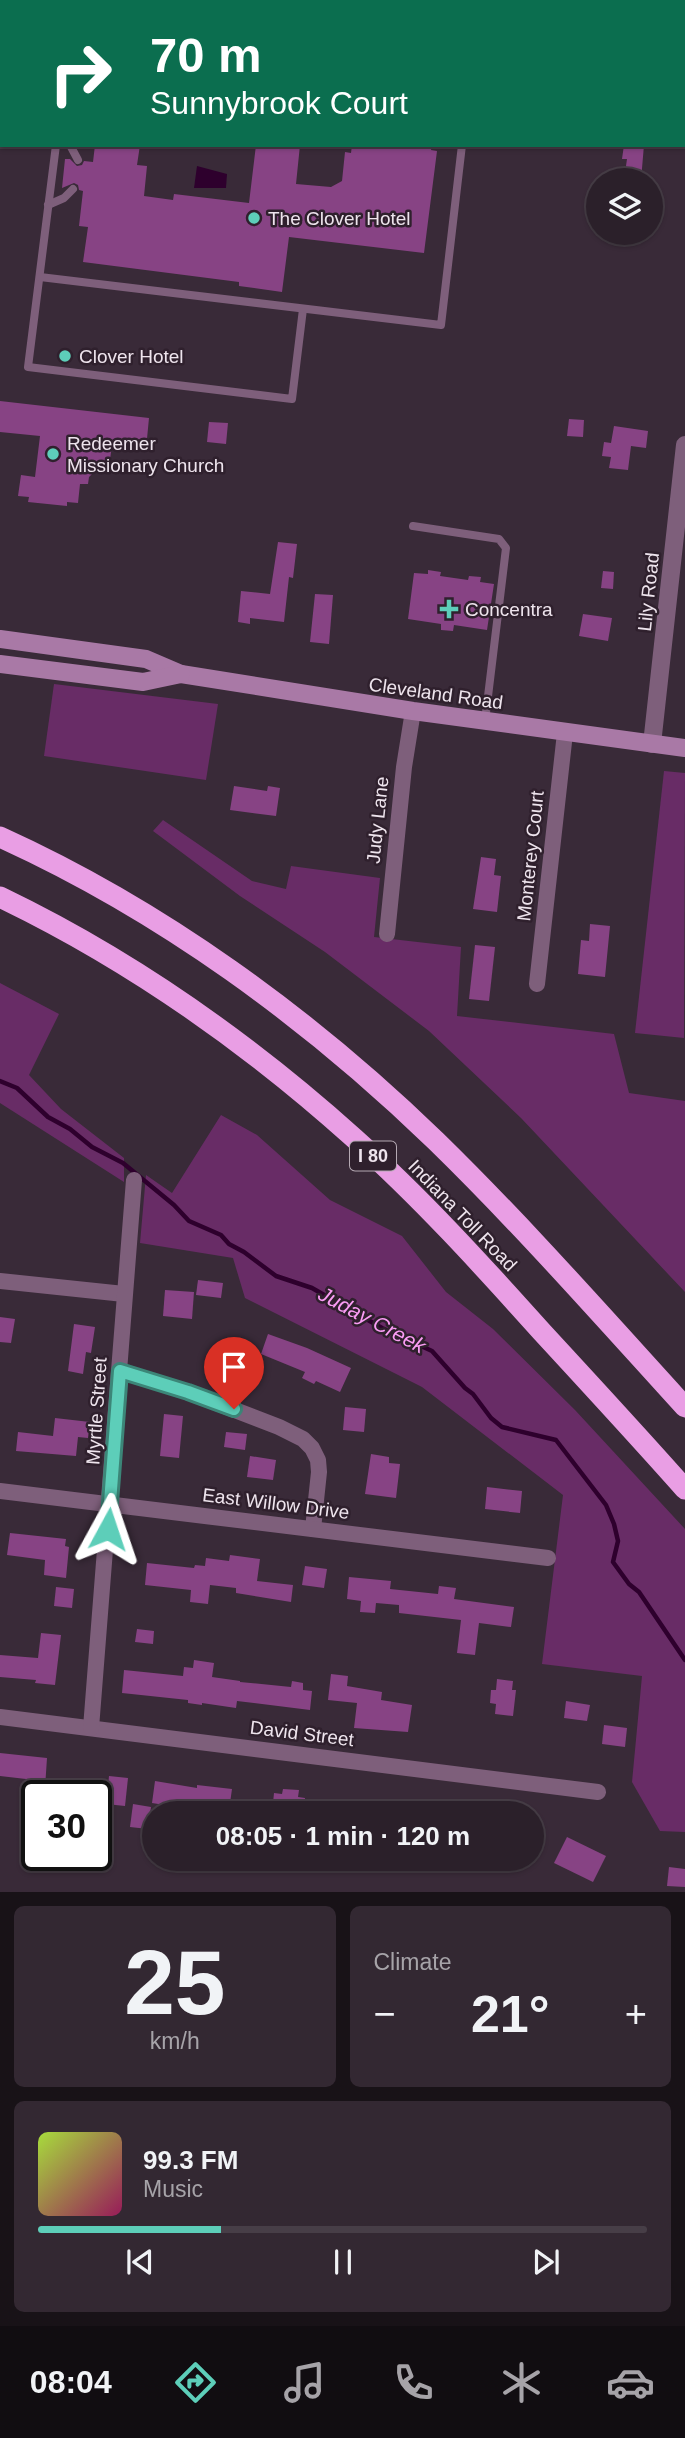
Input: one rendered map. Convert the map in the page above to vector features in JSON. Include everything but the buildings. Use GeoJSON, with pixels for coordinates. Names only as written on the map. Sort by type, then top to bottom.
{"type":"FeatureCollection","features":[{"type":"Feature","properties":{"kind":"highway","name":"Indiana Toll Road"},"geometry":{"type":"LineString","coordinates":[[0,837],[101,889],[197,948],[255,987],[341,1056],[435,1140],[507,1212],[685,1407]]}},
{"type":"Feature","properties":{"kind":"highway","name":"Indiana Toll Road"},"geometry":{"type":"LineString","coordinates":[[0,897],[51,921],[195,1011],[283,1077],[354,1138],[478,1260],[685,1489]]}},
{"type":"Feature","properties":{"kind":"main road","name":"Cleveland Road"},"geometry":{"type":"LineString","coordinates":[[0,639],[146,659],[181,674],[413,711],[685,748]]}},
{"type":"Feature","properties":{"kind":"main road","name":"Cleveland Road"},"geometry":{"type":"LineString","coordinates":[[0,664],[143,682],[181,674]]}},
{"type":"Feature","properties":{"kind":"street","name":"Lily Road"},"geometry":{"type":"LineString","coordinates":[[652,744],[685,445]]}},
{"type":"Feature","properties":{"kind":"street","name":"Judy Lane"},"geometry":{"type":"LineString","coordinates":[[387,934],[398,817],[413,711]]}},
{"type":"Feature","properties":{"kind":"street","name":"Monterey Court"},"geometry":{"type":"LineString","coordinates":[[537,984],[565,733]]}},
{"type":"Feature","properties":{"kind":"street","name":"Myrtle Street"},"geometry":{"type":"LineString","coordinates":[[91,1728],[134,1180]]}},
{"type":"Feature","properties":{"kind":"street"},"geometry":{"type":"LineString","coordinates":[[0,1281],[124,1294]]}},
{"type":"Feature","properties":{"kind":"street"},"geometry":{"type":"LineString","coordinates":[[120,1371],[188,1392],[303,1439],[318,1460],[313,1529]]}},
{"type":"Feature","properties":{"kind":"street","name":"East Willow Drive"},"geometry":{"type":"LineString","coordinates":[[0,1491],[548,1558]]}},
{"type":"Feature","properties":{"kind":"street","name":"David Street"},"geometry":{"type":"LineString","coordinates":[[0,1717],[598,1792]]}},
{"type":"Feature","properties":{"kind":"lane"},"geometry":{"type":"LineString","coordinates":[[56,147],[29,367],[292,399],[303,309]]}},
{"type":"Feature","properties":{"kind":"lane"},"geometry":{"type":"LineString","coordinates":[[71,147],[78,160]]}},
{"type":"Feature","properties":{"kind":"lane"},"geometry":{"type":"LineString","coordinates":[[40,277],[441,325],[462,147]]}},
{"type":"Feature","properties":{"kind":"lane"},"geometry":{"type":"LineString","coordinates":[[48,205],[64,198],[73,189]]}},
{"type":"Feature","properties":{"kind":"lane"},"geometry":{"type":"LineString","coordinates":[[413,526],[499,538],[506,548],[485,721]]}},
{"type":"Feature","properties":{"kind":"shaded area"},"geometry":{"type":"Polygon","coordinates":[[[197,166],[227,174],[226,188],[194,188],[197,166]]]}},
{"type":"Feature","properties":{"kind":"shaded area"},"geometry":{"type":"Polygon","coordinates":[[[54,684],[218,704],[206,780],[44,756],[54,684]]]}},
{"type":"Feature","properties":{"kind":"shaded area"},"geometry":{"type":"Polygon","coordinates":[[[664,771],[685,773],[684,1038],[635,1033],[664,771]]]}},
{"type":"Feature","properties":{"kind":"shaded area"},"geometry":{"type":"Polygon","coordinates":[[[163,820],[252,881],[286,889],[291,866],[380,878],[374,937],[461,947],[457,1016],[614,1034],[629,1093],[685,1101],[685,1292],[521,1118],[429,1031],[325,952],[240,896],[153,831],[163,820]]]}},
{"type":"Feature","properties":{"kind":"shaded area"},"geometry":{"type":"Polygon","coordinates":[[[0,983],[59,1014],[29,1075],[61,1109],[124,1158],[124,1182],[0,1103],[0,983]]]}},
{"type":"Feature","properties":{"kind":"shaded area"},"geometry":{"type":"Polygon","coordinates":[[[221,1115],[257,1135],[330,1200],[402,1236],[446,1292],[493,1329],[575,1410],[685,1529],[685,1832],[660,1831],[632,1782],[642,1676],[542,1664],[563,1495],[422,1387],[245,1298],[233,1258],[140,1243],[146,1175],[172,1193],[221,1115]]]}},
{"type":"Feature","properties":{"kind":"waterway","name":"Juday Creek"},"geometry":{"type":"LineString","coordinates":[[0,1081],[17,1088],[48,1117],[70,1129],[92,1147],[123,1163],[174,1205],[189,1221],[221,1235],[229,1244],[276,1276],[312,1288],[382,1328],[432,1351],[502,1427],[556,1440],[606,1505],[618,1541],[613,1562],[629,1584],[639,1592],[685,1660]]}},
{"type":"Feature","properties":{"kind":"place","name":"The Clover Hotel"},"geometry":{"type":"Point","coordinates":[254,218]}},
{"type":"Feature","properties":{"kind":"place","name":"Clover Hotel"},"geometry":{"type":"Point","coordinates":[65,356]}},
{"type":"Feature","properties":{"kind":"place","name":"Redeemer Missionary Church"},"geometry":{"type":"Point","coordinates":[53,454]}},
{"type":"Feature","properties":{"kind":"place","name":"Concentra"},"geometry":{"type":"Point","coordinates":[449,609]}},
{"type":"Feature","properties":{"kind":"route"},"geometry":{"type":"LineString","coordinates":[[108,1529],[120,1371],[234,1409]]}}]}
